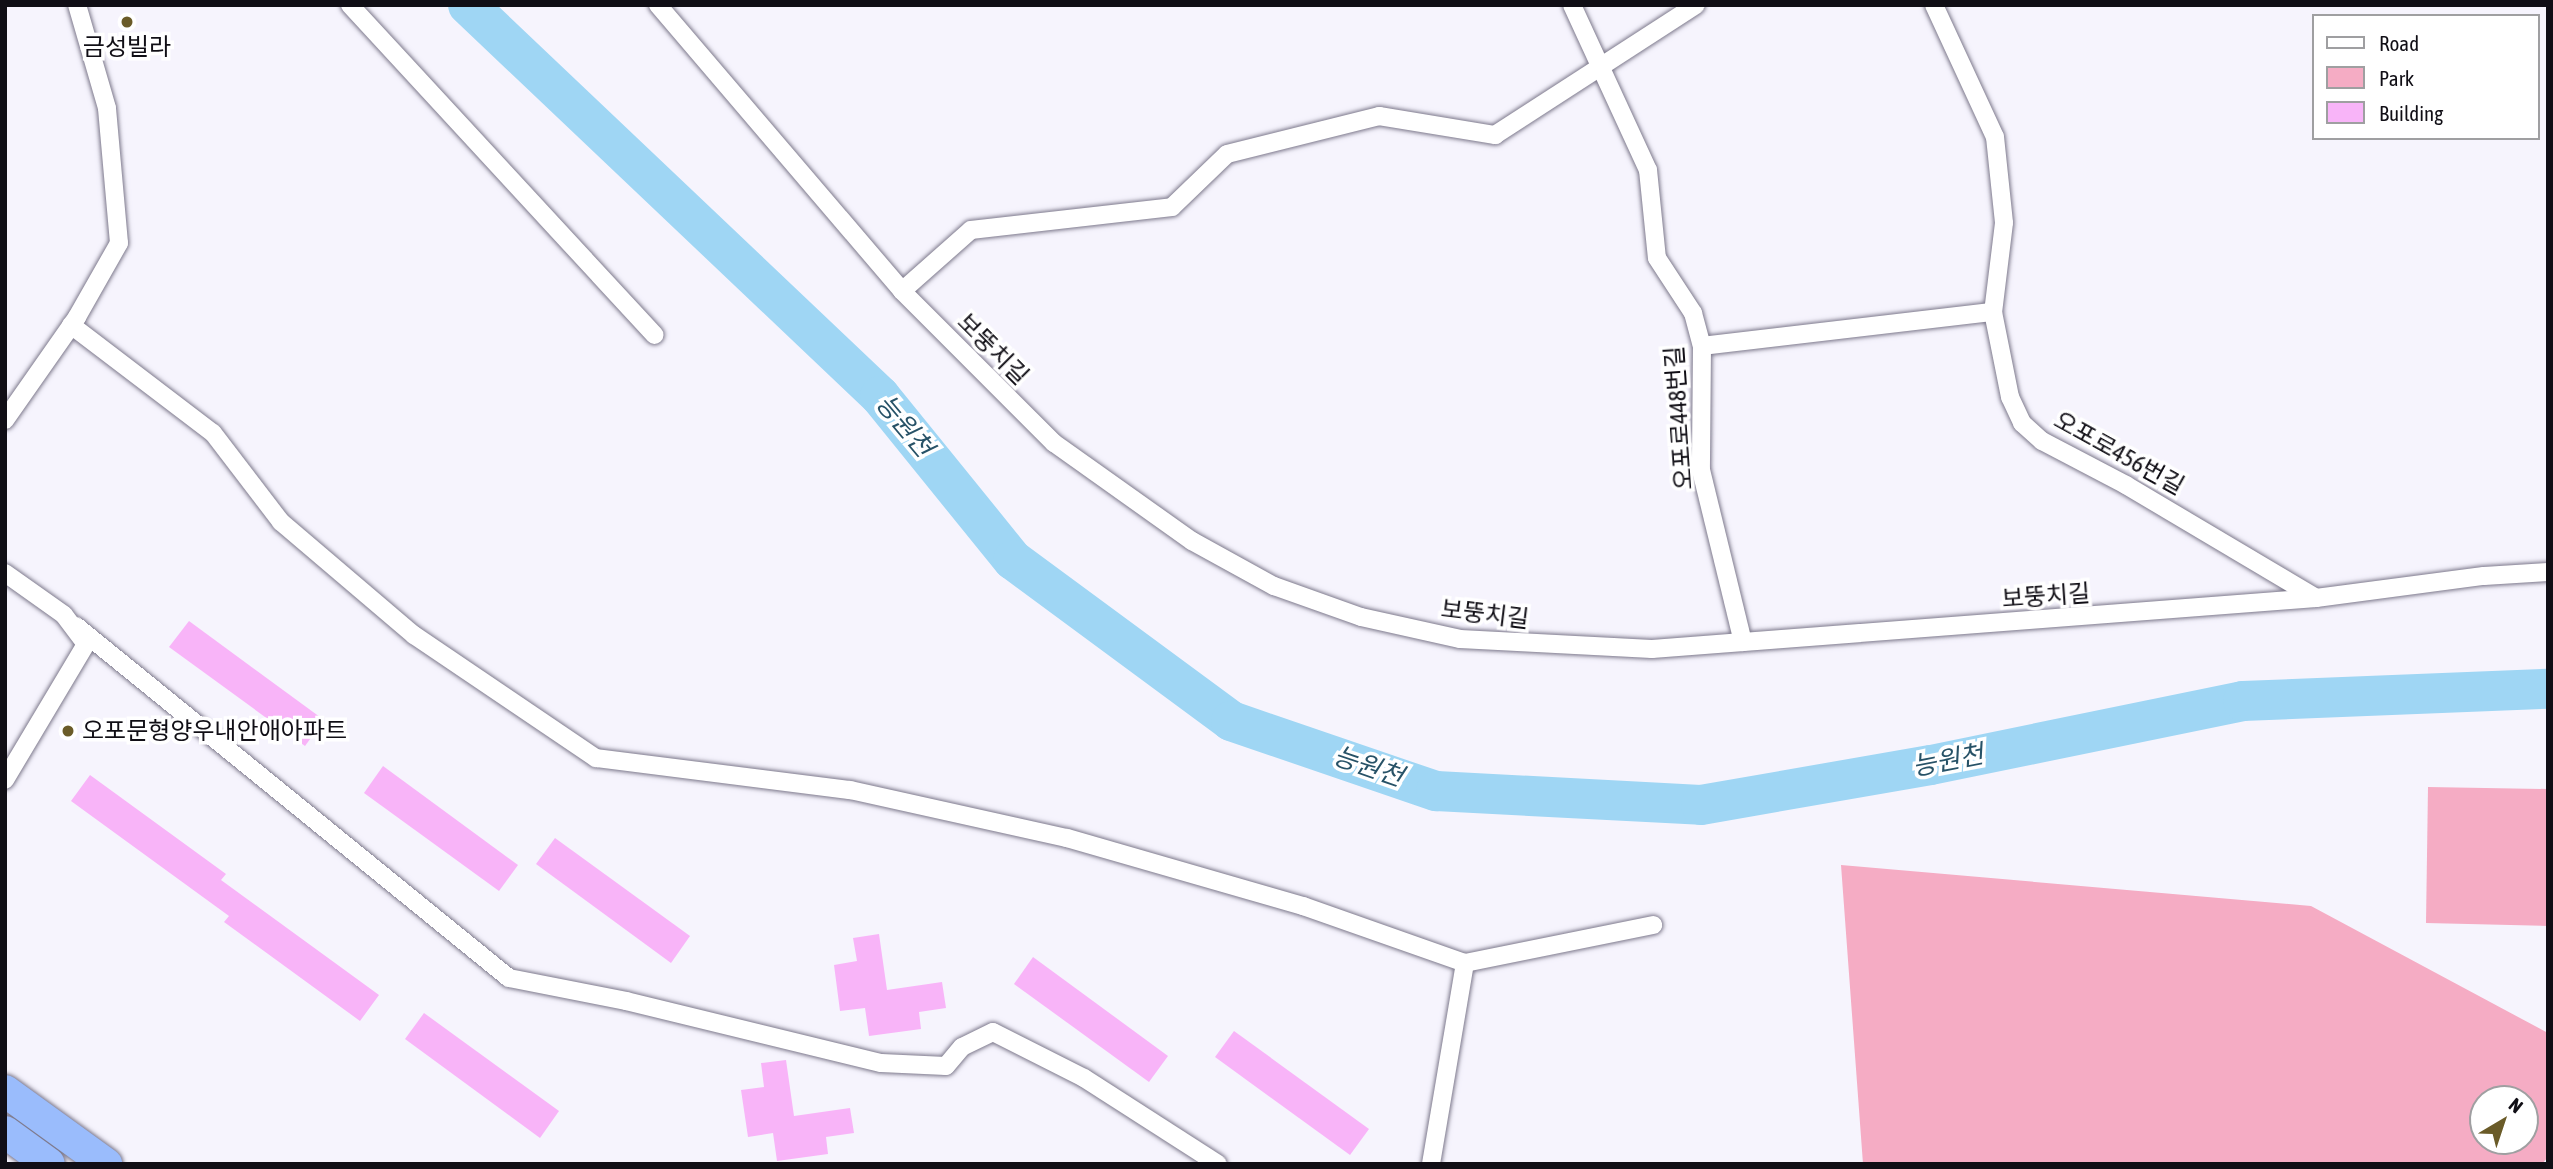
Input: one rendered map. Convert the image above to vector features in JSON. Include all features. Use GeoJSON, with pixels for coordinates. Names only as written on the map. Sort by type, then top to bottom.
{"type":"FeatureCollection","features":[{"type":"Feature","properties":{"kind":"highway"},"geometry":{"type":"LineString","coordinates":[[5,1091],[106,1164]]}},
{"type":"Feature","properties":{"kind":"highway"},"geometry":{"type":"LineString","coordinates":[[5,1132],[49,1164]]}},
{"type":"Feature","properties":{"kind":"street"},"geometry":{"type":"LineString","coordinates":[[5,420],[71,325],[119,243],[107,108],[76,5]]}},
{"type":"Feature","properties":{"kind":"street"},"geometry":{"type":"LineString","coordinates":[[350,5],[654,335]]}},
{"type":"Feature","properties":{"kind":"street","name":"보뚱치길"},"geometry":{"type":"LineString","coordinates":[[657,5],[902,291],[1054,443],[1192,541],[1274,586],[1361,617],[1461,639],[1653,649],[2316,598],[2484,576],[2548,572]]}},
{"type":"Feature","properties":{"kind":"street","name":"오포로448번길"},"geometry":{"type":"LineString","coordinates":[[1572,5],[1598,69],[1648,170],[1657,258],[1693,313],[1702,346],[1702,470],[1742,642]]}},
{"type":"Feature","properties":{"kind":"street"},"geometry":{"type":"LineString","coordinates":[[902,291],[971,230],[1172,207],[1227,154],[1379,116],[1495,135],[1696,5]]}},
{"type":"Feature","properties":{"kind":"street","name":"오포로456번길"},"geometry":{"type":"LineString","coordinates":[[1934,5],[1995,138],[2004,223],[1993,312],[2010,397],[2022,423],[2042,441],[2126,485],[2316,598]]}},
{"type":"Feature","properties":{"kind":"street"},"geometry":{"type":"LineString","coordinates":[[1702,346],[1993,312]]}},
{"type":"Feature","properties":{"kind":"street"},"geometry":{"type":"LineString","coordinates":[[71,325],[213,433],[281,522],[414,635],[596,758],[850,790],[1067,838],[1303,906],[1465,963],[1653,925]]}},
{"type":"Feature","properties":{"kind":"street"},"geometry":{"type":"LineString","coordinates":[[5,573],[76,626],[509,978],[626,1001],[881,1063],[946,1066],[961,1047],[993,1032],[1084,1078],[1218,1164]]}},
{"type":"Feature","properties":{"kind":"street"},"geometry":{"type":"LineString","coordinates":[[5,780],[84,651],[86,644],[76,626]]}},
{"type":"Feature","properties":{"kind":"street"},"geometry":{"type":"LineString","coordinates":[[1432,1164],[1465,963]]}},
{"type":"Feature","properties":{"kind":"green space"},"geometry":{"type":"Polygon","coordinates":[[[2428,787],[2548,789],[2548,926],[2426,923],[2428,787]]]}},
{"type":"Feature","properties":{"kind":"green space"},"geometry":{"type":"Polygon","coordinates":[[[1841,865],[2311,906],[2548,1033],[2548,1157],[2542,1164],[1863,1164],[1841,865]]]}},
{"type":"Feature","properties":{"kind":"building"},"geometry":{"type":"Polygon","coordinates":[[[189,621],[324,720],[305,746],[169,647],[189,621]]]}},
{"type":"Feature","properties":{"kind":"building"},"geometry":{"type":"Polygon","coordinates":[[[383,766],[518,865],[499,891],[364,793],[383,766]]]}},
{"type":"Feature","properties":{"kind":"building"},"geometry":{"type":"Polygon","coordinates":[[[90,775],[226,874],[221,880],[379,995],[360,1021],[224,922],[229,916],[71,801],[90,775]]]}},
{"type":"Feature","properties":{"kind":"building"},"geometry":{"type":"Polygon","coordinates":[[[555,838],[690,936],[671,963],[536,864],[555,838]]]}},
{"type":"Feature","properties":{"kind":"building"},"geometry":{"type":"Polygon","coordinates":[[[879,934],[887,990],[942,982],[946,1008],[919,1012],[921,1029],[869,1036],[865,1008],[840,1011],[834,965],[857,961],[853,938],[879,934]]]}},
{"type":"Feature","properties":{"kind":"building"},"geometry":{"type":"Polygon","coordinates":[[[1033,957],[1168,1056],[1149,1082],[1014,984],[1033,957]]]}},
{"type":"Feature","properties":{"kind":"building"},"geometry":{"type":"Polygon","coordinates":[[[424,1013],[559,1111],[540,1138],[405,1039],[424,1013]]]}},
{"type":"Feature","properties":{"kind":"building"},"geometry":{"type":"Polygon","coordinates":[[[1234,1031],[1369,1129],[1350,1155],[1215,1057],[1234,1031]]]}},
{"type":"Feature","properties":{"kind":"building"},"geometry":{"type":"Polygon","coordinates":[[[786,1060],[794,1116],[850,1108],[854,1133],[826,1137],[828,1154],[777,1161],[773,1133],[748,1137],[741,1090],[764,1087],[761,1063],[786,1060]]]}},
{"type":"Feature","properties":{"kind":"waterway","name":"능원천"},"geometry":{"type":"LineString","coordinates":[[468,5],[880,396],[1013,560],[1231,721],[1436,791],[1701,805],[1931,765],[2243,701],[2548,689]]}},
{"type":"Feature","properties":{"kind":"place","name":"금성빌라"},"geometry":{"type":"Point","coordinates":[127,22]}},
{"type":"Feature","properties":{"kind":"place","name":"오포문형양우내안애아파트"},"geometry":{"type":"Point","coordinates":[68,731]}}]}
